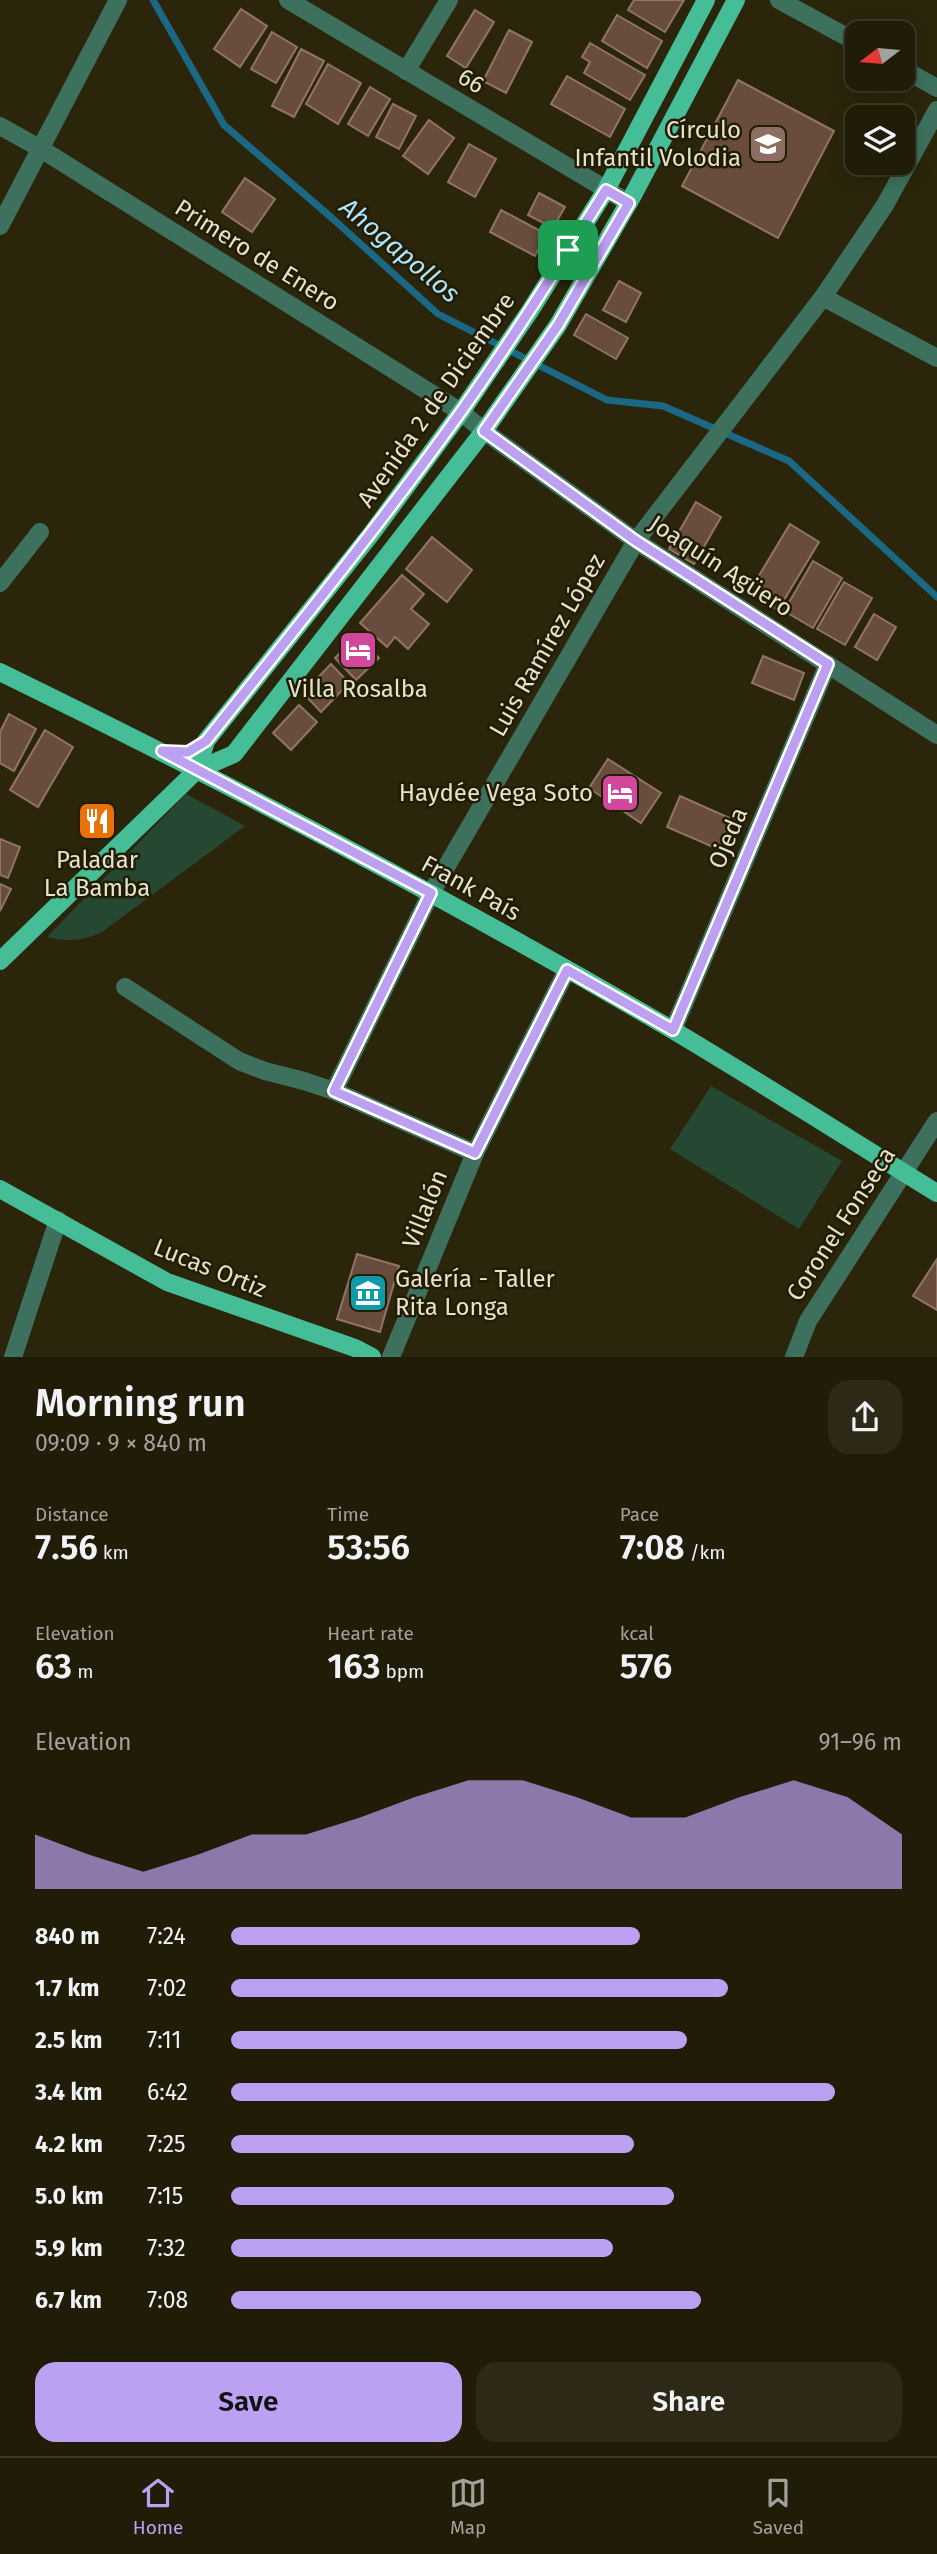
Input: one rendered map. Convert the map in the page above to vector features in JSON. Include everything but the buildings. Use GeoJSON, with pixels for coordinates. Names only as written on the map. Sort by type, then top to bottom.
{"type":"FeatureCollection","features":[{"type":"Feature","properties":{"kind":"main road","name":"Avenida 2 de Diciembre"},"geometry":{"type":"LineString","coordinates":[[197,770],[206,741],[372,533],[530,311],[606,190],[706,0]]}},
{"type":"Feature","properties":{"kind":"main road","name":"Avenida 2 de Diciembre"},"geometry":{"type":"LineString","coordinates":[[0,961],[197,770],[234,754],[489,424],[558,325],[629,203],[736,0]]}},
{"type":"Feature","properties":{"kind":"main road","name":"Frank País"},"geometry":{"type":"LineString","coordinates":[[0,672],[162,751],[431,893],[673,1030],[937,1193]]}},
{"type":"Feature","properties":{"kind":"main road"},"geometry":{"type":"LineString","coordinates":[[162,751],[188,752],[206,741]]}},
{"type":"Feature","properties":{"kind":"main road"},"geometry":{"type":"LineString","coordinates":[[233,788],[230,771],[234,754]]}},
{"type":"Feature","properties":{"kind":"main road","name":"Lucas Ortiz"},"geometry":{"type":"LineString","coordinates":[[0,1188],[167,1282],[355,1348],[372,1357]]}},
{"type":"Feature","properties":{"kind":"street"},"geometry":{"type":"LineString","coordinates":[[0,226],[118,0]]}},
{"type":"Feature","properties":{"kind":"street","name":"66"},"geometry":{"type":"LineString","coordinates":[[288,0],[629,203]]}},
{"type":"Feature","properties":{"kind":"street"},"geometry":{"type":"LineString","coordinates":[[406,71],[449,0]]}},
{"type":"Feature","properties":{"kind":"street"},"geometry":{"type":"LineString","coordinates":[[779,0],[845,36]]}},
{"type":"Feature","properties":{"kind":"street"},"geometry":{"type":"LineString","coordinates":[[915,76],[937,88]]}},
{"type":"Feature","properties":{"kind":"street","name":"Luis Ramírez López"},"geometry":{"type":"LineString","coordinates":[[334,1091],[431,893],[636,541],[823,297],[886,205],[937,110]]}},
{"type":"Feature","properties":{"kind":"street","name":"Primero de Enero"},"geometry":{"type":"LineString","coordinates":[[0,126],[465,405],[489,424]]}},
{"type":"Feature","properties":{"kind":"street"},"geometry":{"type":"LineString","coordinates":[[823,297],[937,358]]}},
{"type":"Feature","properties":{"kind":"street","name":"Joaquín Agüero"},"geometry":{"type":"LineString","coordinates":[[489,424],[636,541],[937,735]]}},
{"type":"Feature","properties":{"kind":"street"},"geometry":{"type":"LineString","coordinates":[[0,583],[40,532]]}},
{"type":"Feature","properties":{"kind":"street","name":"Ojeda"},"geometry":{"type":"LineString","coordinates":[[673,1030],[828,664]]}},
{"type":"Feature","properties":{"kind":"street","name":"Villalón"},"geometry":{"type":"LineString","coordinates":[[391,1357],[475,1153],[567,970]]}},
{"type":"Feature","properties":{"kind":"street"},"geometry":{"type":"LineString","coordinates":[[125,987],[239,1061],[334,1091],[475,1153]]}},
{"type":"Feature","properties":{"kind":"street","name":"Coronel Fonseca"},"geometry":{"type":"LineString","coordinates":[[794,1357],[808,1321],[937,1121]]}},
{"type":"Feature","properties":{"kind":"street"},"geometry":{"type":"LineString","coordinates":[[13,1357],[58,1220]]}},
{"type":"Feature","properties":{"kind":"green space"},"geometry":{"type":"Polygon","coordinates":[[[186,794],[245,826],[102,932],[75,940],[47,937],[186,794]]]}},
{"type":"Feature","properties":{"kind":"green space"},"geometry":{"type":"Polygon","coordinates":[[[711,1086],[842,1161],[799,1229],[670,1149],[711,1086]]]}},
{"type":"Feature","properties":{"kind":"waterway","name":"Ahogapollos"},"geometry":{"type":"LineString","coordinates":[[153,0],[224,125],[438,314],[607,400],[663,406],[789,461],[937,597]]}},
{"type":"Feature","properties":{"kind":"place","name":"Círculo Infantil Volodia"},"geometry":{"type":"Point","coordinates":[768,144]}},
{"type":"Feature","properties":{"kind":"place","name":"Villa Rosalba"},"geometry":{"type":"Point","coordinates":[358,650]}},
{"type":"Feature","properties":{"kind":"place","name":"Haydée Vega Soto"},"geometry":{"type":"Point","coordinates":[620,793]}},
{"type":"Feature","properties":{"kind":"place","name":"Paladar La Bamba"},"geometry":{"type":"Point","coordinates":[97,821]}},
{"type":"Feature","properties":{"kind":"place","name":"Galería - Taller Rita Longa"},"geometry":{"type":"Point","coordinates":[368,1293]}},
{"type":"Feature","properties":{"kind":"route"},"geometry":{"type":"LineString","coordinates":[[606,190],[629,203],[558,325],[484,431],[636,541],[828,664],[673,1030],[567,970],[475,1153],[334,1091],[431,893],[162,751],[188,752],[206,741],[372,533],[461,412],[568,250],[606,190]]}}]}
